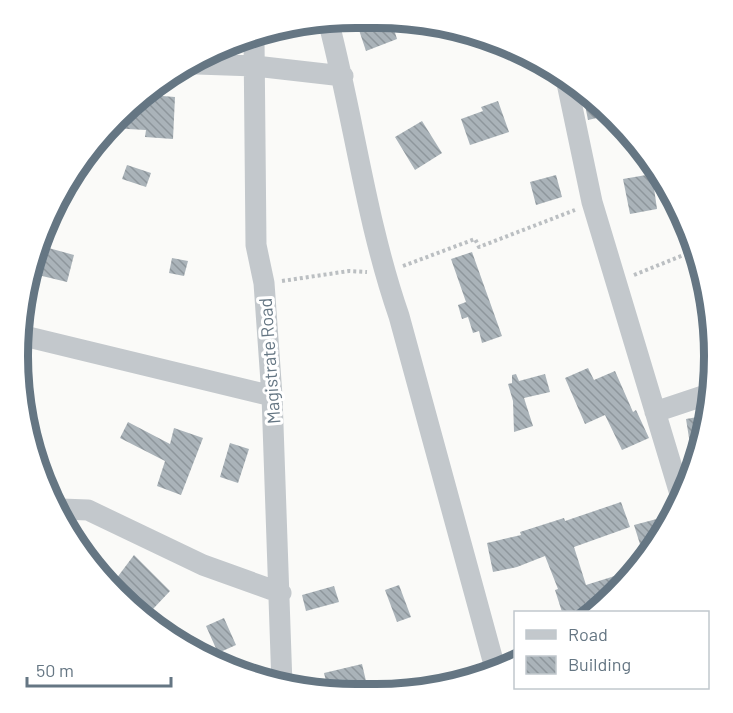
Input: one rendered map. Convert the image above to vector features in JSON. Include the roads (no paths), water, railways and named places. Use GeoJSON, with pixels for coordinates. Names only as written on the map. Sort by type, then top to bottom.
{"type":"FeatureCollection","features":[{"type":"Feature","properties":{"kind":"street"},"geometry":{"type":"LineString","coordinates":[[330,29],[343,76],[384,273],[399,316],[494,663]]}},
{"type":"Feature","properties":{"kind":"street","name":"Magistrate Road"},"geometry":{"type":"LineString","coordinates":[[254,45],[256,245],[264,283],[272,396],[282,675]]}},
{"type":"Feature","properties":{"kind":"street"},"geometry":{"type":"LineString","coordinates":[[207,64],[255,66],[343,76]]}},
{"type":"Feature","properties":{"kind":"street"},"geometry":{"type":"LineString","coordinates":[[569,91],[592,202],[678,487]]}},
{"type":"Feature","properties":{"kind":"street"},"geometry":{"type":"LineString","coordinates":[[29,337],[272,396]]}},
{"type":"Feature","properties":{"kind":"street"},"geometry":{"type":"LineString","coordinates":[[655,412],[702,396]]}},
{"type":"Feature","properties":{"kind":"street"},"geometry":{"type":"LineString","coordinates":[[66,509],[88,510],[202,565],[280,593]]}}]}
